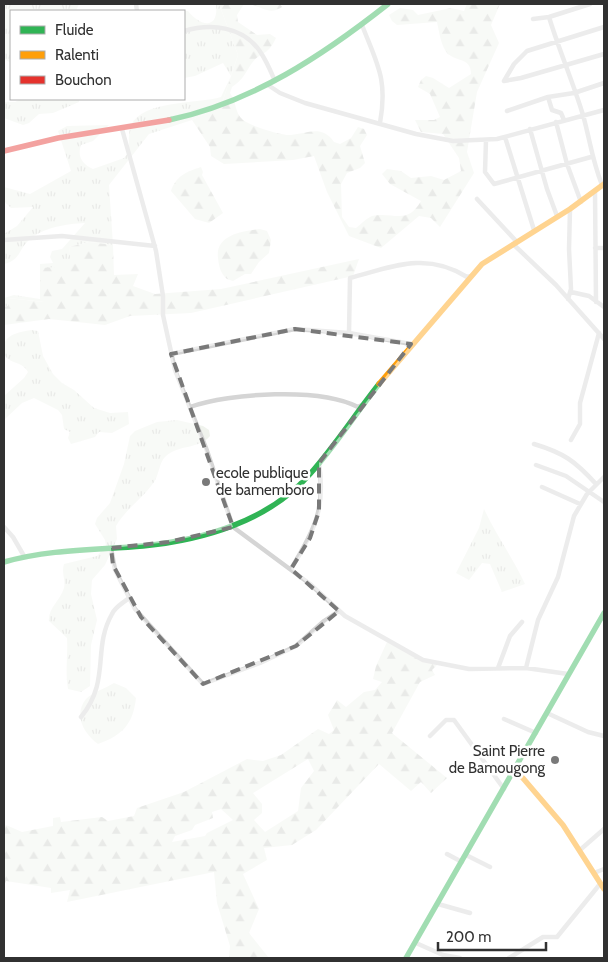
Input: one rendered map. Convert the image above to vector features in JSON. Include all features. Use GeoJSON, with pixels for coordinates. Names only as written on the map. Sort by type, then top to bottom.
{"type":"FeatureCollection","features":[{"type":"Feature","properties":{"kind":"street"},"geometry":{"type":"LineString","coordinates":[[4,150],[170,120],[221,106],[268,85],[324,53],[388,4]]}},
{"type":"Feature","properties":{"kind":"street"},"geometry":{"type":"LineString","coordinates":[[567,4],[569,11]]}},
{"type":"Feature","properties":{"kind":"street"},"geometry":{"type":"LineString","coordinates":[[534,19],[549,17],[590,4]]}},
{"type":"Feature","properties":{"kind":"street"},"geometry":{"type":"LineString","coordinates":[[4,562],[24,556],[64,550],[155,544],[233,526],[250,518],[290,492],[319,463],[410,344],[485,261],[570,209],[603,185],[591,157],[583,116],[564,66],[549,17]]}},
{"type":"Feature","properties":{"kind":"street"},"geometry":{"type":"LineString","coordinates":[[362,25],[379,65],[384,89],[380,123]]}},
{"type":"Feature","properties":{"kind":"street"},"geometry":{"type":"LineString","coordinates":[[185,31],[213,26],[242,36],[260,52],[275,81]]}},
{"type":"Feature","properties":{"kind":"street"},"geometry":{"type":"LineString","coordinates":[[604,27],[556,40],[524,52],[504,81],[521,78],[604,54]]}},
{"type":"Feature","properties":{"kind":"street"},"geometry":{"type":"LineString","coordinates":[[508,111],[548,97],[574,93],[604,83]]}},
{"type":"Feature","properties":{"kind":"street"},"geometry":{"type":"LineString","coordinates":[[268,85],[280,93],[301,101],[445,140],[486,140],[505,137],[604,110]]}},
{"type":"Feature","properties":{"kind":"street"},"geometry":{"type":"LineString","coordinates":[[548,97],[552,110],[561,112],[564,120]]}},
{"type":"Feature","properties":{"kind":"street"},"geometry":{"type":"LineString","coordinates":[[556,122],[567,164],[580,202]]}},
{"type":"Feature","properties":{"kind":"street"},"geometry":{"type":"LineString","coordinates":[[122,129],[155,246],[163,296],[163,315],[171,354],[233,526],[291,569],[339,612],[423,660],[469,670],[526,668],[568,674]]}},
{"type":"Feature","properties":{"kind":"street"},"geometry":{"type":"LineString","coordinates":[[530,129],[541,171],[557,216]]}},
{"type":"Feature","properties":{"kind":"street"},"geometry":{"type":"LineString","coordinates":[[505,137],[534,230]]}},
{"type":"Feature","properties":{"kind":"street"},"geometry":{"type":"LineString","coordinates":[[486,140],[485,172],[494,184],[591,157]]}},
{"type":"Feature","properties":{"kind":"street"},"geometry":{"type":"LineString","coordinates":[[595,191],[596,302]]}},
{"type":"Feature","properties":{"kind":"street"},"geometry":{"type":"LineString","coordinates":[[478,199],[515,243],[604,340]]}},
{"type":"Feature","properties":{"kind":"street"},"geometry":{"type":"LineString","coordinates":[[568,299],[571,292],[570,209]]}},
{"type":"Feature","properties":{"kind":"street"},"geometry":{"type":"LineString","coordinates":[[4,240],[62,236],[155,246]]}},
{"type":"Feature","properties":{"kind":"street"},"geometry":{"type":"LineString","coordinates":[[595,248],[604,248]]}},
{"type":"Feature","properties":{"kind":"street"},"geometry":{"type":"LineString","coordinates":[[349,333],[350,278],[397,265],[425,262],[444,266],[467,277],[471,276]]}},
{"type":"Feature","properties":{"kind":"street"},"geometry":{"type":"LineString","coordinates":[[571,292],[589,296],[604,307]]}},
{"type":"Feature","properties":{"kind":"street"},"geometry":{"type":"LineString","coordinates":[[171,354],[284,330],[349,333],[410,344]]}},
{"type":"Feature","properties":{"kind":"street"},"geometry":{"type":"LineString","coordinates":[[570,440],[580,424],[580,403],[599,333]]}},
{"type":"Feature","properties":{"kind":"street"},"geometry":{"type":"LineString","coordinates":[[190,407],[221,400],[284,393],[335,398],[358,407],[362,405]]}},
{"type":"Feature","properties":{"kind":"street"},"geometry":{"type":"LineString","coordinates":[[534,444],[567,456],[580,466],[596,484]]}},
{"type":"Feature","properties":{"kind":"street"},"geometry":{"type":"LineString","coordinates":[[291,569],[310,538],[319,512],[322,487],[319,463]]}},
{"type":"Feature","properties":{"kind":"street"},"geometry":{"type":"LineString","coordinates":[[536,465],[561,474],[590,490],[604,502]]}},
{"type":"Feature","properties":{"kind":"street"},"geometry":{"type":"LineString","coordinates":[[526,668],[536,625],[558,577],[569,541],[571,525],[580,504],[590,490],[604,477]]}},
{"type":"Feature","properties":{"kind":"street"},"geometry":{"type":"LineString","coordinates":[[542,488],[580,504]]}},
{"type":"Feature","properties":{"kind":"street"},"geometry":{"type":"LineString","coordinates":[[4,527],[13,536],[24,556]]}},
{"type":"Feature","properties":{"kind":"street"},"geometry":{"type":"LineString","coordinates":[[111,548],[115,570],[141,617],[204,684],[262,662],[296,646],[324,621],[339,612]]}},
{"type":"Feature","properties":{"kind":"street"},"geometry":{"type":"LineString","coordinates":[[81,717],[93,700],[99,684],[102,650],[110,618],[114,610],[129,598]]}},
{"type":"Feature","properties":{"kind":"street"},"geometry":{"type":"LineString","coordinates":[[406,958],[516,770],[568,674],[604,613]]}},
{"type":"Feature","properties":{"kind":"street"},"geometry":{"type":"LineString","coordinates":[[498,668],[510,636],[522,622]]}},
{"type":"Feature","properties":{"kind":"street"},"geometry":{"type":"LineString","coordinates":[[547,713],[588,732],[604,736]]}},
{"type":"Feature","properties":{"kind":"street"},"geometry":{"type":"LineString","coordinates":[[430,736],[448,719],[454,720],[478,750],[504,790]]}},
{"type":"Feature","properties":{"kind":"street"},"geometry":{"type":"LineString","coordinates":[[504,719],[536,733]]}},
{"type":"Feature","properties":{"kind":"street"},"geometry":{"type":"LineString","coordinates":[[509,958],[543,937],[557,937],[602,886],[563,825],[516,770]]}},
{"type":"Feature","properties":{"kind":"street"},"geometry":{"type":"LineString","coordinates":[[580,850],[604,830]]}},
{"type":"Feature","properties":{"kind":"street"},"geometry":{"type":"LineString","coordinates":[[447,854],[462,862]]}},
{"type":"Feature","properties":{"kind":"street"},"geometry":{"type":"LineString","coordinates":[[466,855],[490,867]]}},
{"type":"Feature","properties":{"kind":"street"},"geometry":{"type":"LineString","coordinates":[[594,872],[604,869]]}},
{"type":"Feature","properties":{"kind":"street"},"geometry":{"type":"LineString","coordinates":[[438,904],[470,913]]}},
{"type":"Feature","properties":{"kind":"street"},"geometry":{"type":"LineString","coordinates":[[416,943],[443,955],[460,958]]}},
{"type":"Feature","properties":{"kind":"highlighted area"},"geometry":{"type":"Polygon","coordinates":[[[295,329],[411,344],[319,463],[319,511],[310,538],[291,569],[339,611],[296,646],[203,684],[141,617],[113,565],[111,548],[169,542],[233,527],[171,354],[295,329]]]}},
{"type":"Feature","properties":{"kind":"green space"},"geometry":{"type":"Polygon","coordinates":[[[4,4],[79,4],[76,10],[10,10],[10,62],[4,59],[4,4]]]}},
{"type":"Feature","properties":{"kind":"green space"},"geometry":{"type":"Polygon","coordinates":[[[216,4],[219,4],[238,55],[231,76],[223,63],[195,76],[185,78],[185,11],[188,11],[203,23],[208,23],[212,22],[215,18],[216,4]]]}},
{"type":"Feature","properties":{"kind":"green space"},"geometry":{"type":"Polygon","coordinates":[[[219,4],[244,4],[237,15],[238,22],[257,35],[270,34],[276,38],[270,48],[255,59],[241,79],[232,87],[230,93],[238,114],[243,120],[259,128],[287,135],[314,131],[324,133],[334,142],[340,144],[351,138],[358,127],[364,129],[367,135],[360,146],[365,163],[360,168],[347,173],[341,184],[342,217],[349,227],[356,228],[372,216],[399,216],[410,213],[416,209],[421,201],[390,184],[382,174],[387,169],[401,171],[411,178],[431,176],[444,180],[461,171],[459,158],[443,134],[421,132],[415,120],[434,120],[440,117],[430,94],[418,87],[421,80],[426,76],[433,78],[449,88],[471,74],[469,65],[448,54],[441,39],[437,22],[397,25],[389,15],[400,8],[413,10],[418,15],[451,8],[464,11],[467,4],[500,4],[491,25],[499,43],[477,92],[467,152],[474,173],[440,227],[431,218],[419,216],[381,248],[349,236],[327,192],[314,156],[293,160],[224,164],[211,156],[210,147],[192,120],[221,106],[238,55],[219,4]]]}},
{"type":"Feature","properties":{"kind":"green space"},"geometry":{"type":"Polygon","coordinates":[[[246,4],[280,4],[282,7],[272,11],[246,4]]]}},
{"type":"Feature","properties":{"kind":"green space"},"geometry":{"type":"Polygon","coordinates":[[[231,76],[221,106],[192,120],[149,134],[109,185],[113,245],[89,242],[69,247],[72,266],[44,302],[8,298],[8,306],[4,307],[4,298],[14,295],[40,299],[40,264],[53,263],[50,257],[52,251],[62,249],[85,223],[63,225],[41,232],[25,244],[14,260],[4,264],[4,234],[17,226],[33,207],[11,208],[4,201],[4,187],[30,194],[71,171],[58,131],[67,126],[109,125],[93,141],[81,145],[81,159],[93,169],[124,158],[129,152],[130,128],[137,117],[159,107],[221,97],[231,76]]]}},
{"type":"Feature","properties":{"kind":"green space"},"geometry":{"type":"Polygon","coordinates":[[[19,100],[79,100],[79,102],[53,113],[39,114],[29,123],[23,125],[4,118],[4,102],[19,100]]]}},
{"type":"Feature","properties":{"kind":"green space"},"geometry":{"type":"Polygon","coordinates":[[[201,167],[202,175],[223,213],[209,223],[195,219],[171,191],[182,175],[201,167]]]}},
{"type":"Feature","properties":{"kind":"green space"},"geometry":{"type":"Polygon","coordinates":[[[260,229],[267,231],[271,240],[269,253],[259,262],[251,274],[245,274],[233,281],[227,279],[221,272],[219,264],[218,250],[221,244],[225,239],[238,233],[260,229]]]}},
{"type":"Feature","properties":{"kind":"green space"},"geometry":{"type":"Polygon","coordinates":[[[89,242],[113,245],[114,275],[138,274],[133,286],[155,294],[221,289],[359,259],[353,276],[191,313],[130,316],[105,325],[49,319],[4,325],[4,307],[8,306],[8,298],[44,302],[41,268],[71,266],[69,247],[89,242]]]}},
{"type":"Feature","properties":{"kind":"green space"},"geometry":{"type":"Polygon","coordinates":[[[31,330],[38,331],[43,356],[53,374],[62,383],[74,390],[94,408],[110,413],[128,412],[129,424],[112,433],[99,432],[95,437],[71,444],[68,438],[70,432],[64,429],[62,415],[58,410],[34,398],[22,403],[4,420],[4,396],[28,372],[22,365],[7,358],[4,352],[5,343],[13,334],[31,330]]]}},
{"type":"Feature","properties":{"kind":"green space"},"geometry":{"type":"Polygon","coordinates":[[[177,420],[203,426],[209,430],[210,436],[200,443],[176,450],[165,457],[161,462],[154,482],[116,526],[117,539],[105,565],[92,580],[91,594],[97,620],[91,645],[90,686],[81,692],[68,689],[67,638],[49,621],[50,612],[64,588],[64,564],[97,556],[106,546],[105,540],[95,524],[97,518],[110,503],[124,464],[130,436],[135,431],[157,422],[177,420]]]}},
{"type":"Feature","properties":{"kind":"green space"},"geometry":{"type":"Polygon","coordinates":[[[484,509],[525,584],[502,592],[490,564],[482,563],[469,580],[456,573],[479,528],[484,509]]]}},
{"type":"Feature","properties":{"kind":"green space"},"geometry":{"type":"Polygon","coordinates":[[[387,642],[437,665],[432,670],[435,675],[420,682],[392,733],[447,778],[431,793],[421,782],[411,791],[379,764],[316,830],[292,845],[264,848],[267,860],[243,874],[259,909],[249,933],[269,958],[229,958],[230,946],[217,903],[214,872],[67,902],[70,890],[51,893],[51,888],[6,881],[4,886],[4,827],[6,825],[22,832],[53,826],[53,818],[60,817],[61,822],[102,817],[108,821],[134,816],[137,808],[184,792],[247,759],[263,761],[281,755],[318,729],[329,734],[334,730],[328,715],[337,700],[346,707],[364,692],[375,690],[382,682],[373,679],[376,666],[387,642]],[[308,759],[253,793],[262,804],[262,813],[254,820],[265,832],[298,811],[301,788],[314,771],[308,759]],[[221,809],[212,812],[213,818],[195,825],[192,830],[175,836],[172,842],[205,836],[207,833],[233,820],[221,809]]]}},
{"type":"Feature","properties":{"kind":"green space"},"geometry":{"type":"Polygon","coordinates":[[[114,683],[126,688],[136,698],[135,707],[129,722],[120,732],[107,741],[98,744],[85,730],[80,718],[80,711],[86,699],[114,683]]]}},
{"type":"Feature","properties":{"kind":"traffic: fast"},"geometry":{"type":"LineString","coordinates":[[169,120],[229,102],[285,75],[338,42],[388,4]]}},
{"type":"Feature","properties":{"kind":"traffic: fast"},"geometry":{"type":"LineString","coordinates":[[4,562],[56,552],[143,546],[189,539],[234,525],[255,516],[294,490],[310,474],[379,384]]}},
{"type":"Feature","properties":{"kind":"traffic: fast"},"geometry":{"type":"LineString","coordinates":[[406,958],[604,613]]}},
{"type":"Feature","properties":{"kind":"traffic: slow"},"geometry":{"type":"LineString","coordinates":[[379,384],[482,264],[570,209],[604,184]]}},
{"type":"Feature","properties":{"kind":"traffic: slow"},"geometry":{"type":"LineString","coordinates":[[516,770],[563,825],[604,889]]}},
{"type":"Feature","properties":{"kind":"traffic: jam"},"geometry":{"type":"LineString","coordinates":[[4,151],[58,138],[169,120]]}},
{"type":"Feature","properties":{"kind":"place","name":"ecole publique de bamemboro"},"geometry":{"type":"Point","coordinates":[206,482]}},
{"type":"Feature","properties":{"kind":"place","name":"Saint Pierre de Bamougong"},"geometry":{"type":"Point","coordinates":[555,760]}}]}
